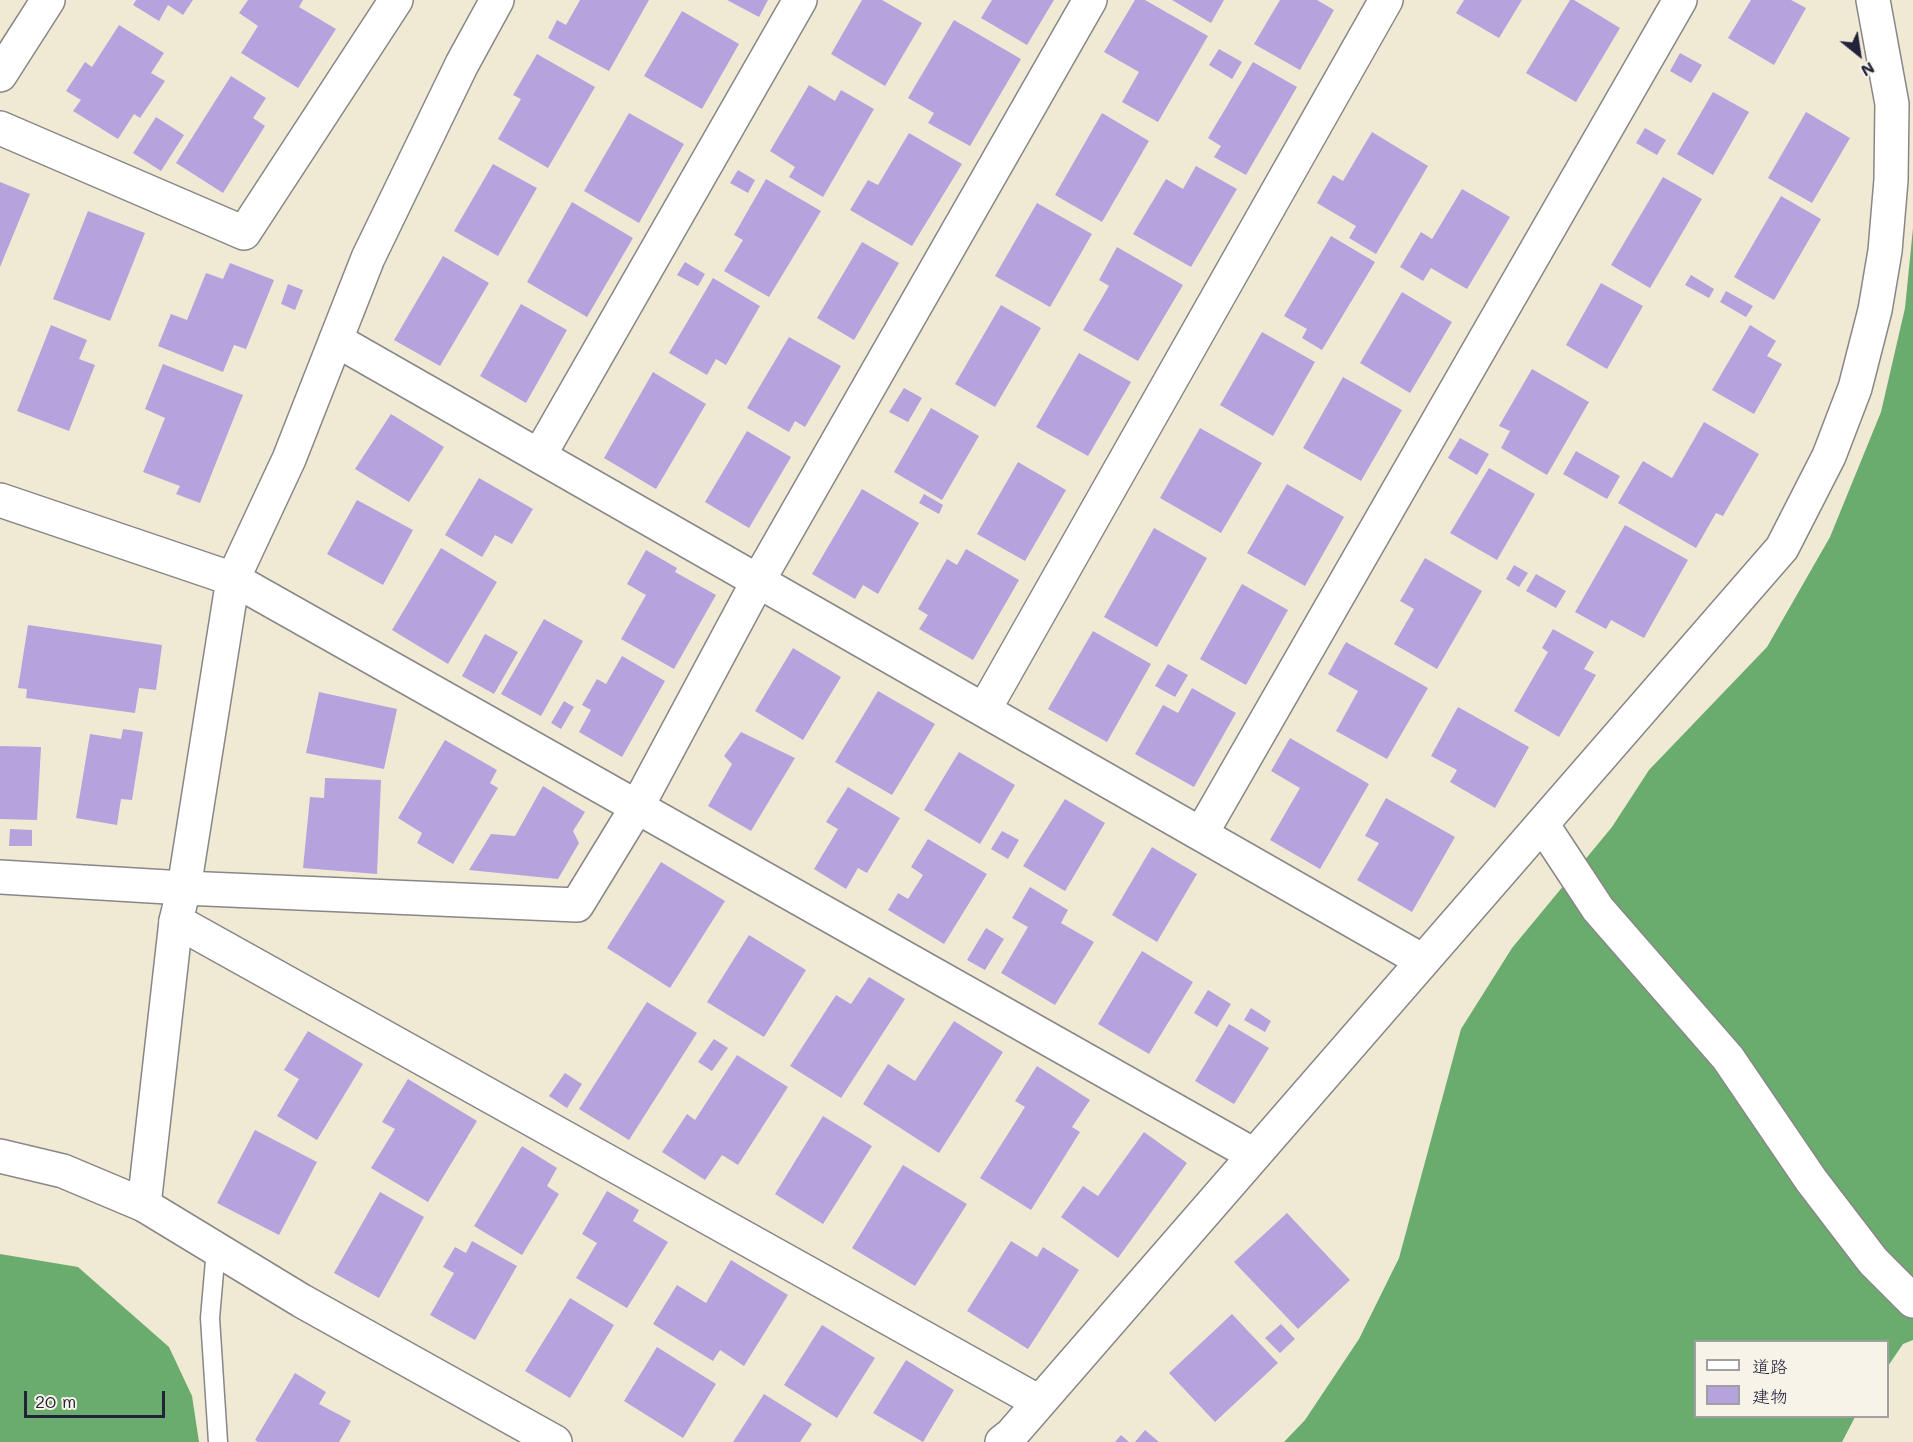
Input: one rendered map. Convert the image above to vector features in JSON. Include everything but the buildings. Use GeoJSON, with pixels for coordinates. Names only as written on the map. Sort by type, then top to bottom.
{"type":"FeatureCollection","features":[{"type":"Feature","properties":{"kind":"street"},"geometry":{"type":"LineString","coordinates":[[0,75],[48,0]]}},
{"type":"Feature","properties":{"kind":"street"},"geometry":{"type":"LineString","coordinates":[[0,128],[244,233],[396,0]]}},
{"type":"Feature","properties":{"kind":"street"},"geometry":{"type":"LineString","coordinates":[[144,1204],[176,921],[184,888],[233,579],[289,459],[368,258],[462,64],[497,0]]}},
{"type":"Feature","properties":{"kind":"street"},"geometry":{"type":"LineString","coordinates":[[540,456],[800,0]]}},
{"type":"Feature","properties":{"kind":"street"},"geometry":{"type":"LineString","coordinates":[[0,877],[184,888],[577,905],[637,807],[758,581],[1090,0]]}},
{"type":"Feature","properties":{"kind":"street"},"geometry":{"type":"LineString","coordinates":[[984,710],[1386,0]]}},
{"type":"Feature","properties":{"kind":"street"},"geometry":{"type":"LineString","coordinates":[[1201,834],[1680,0]]}},
{"type":"Feature","properties":{"kind":"street"},"geometry":{"type":"LineString","coordinates":[[1002,1442],[1011,1436],[1782,548],[1829,456],[1855,388],[1875,310],[1885,251],[1891,180],[1892,104],[1873,0]]}},
{"type":"Feature","properties":{"kind":"street"},"geometry":{"type":"LineString","coordinates":[[336,340],[1423,961]]}},
{"type":"Feature","properties":{"kind":"street"},"geometry":{"type":"LineString","coordinates":[[0,500],[233,579],[1254,1155]]}},
{"type":"Feature","properties":{"kind":"street"},"geometry":{"type":"LineString","coordinates":[[1542,824],[1598,909],[1728,1058],[1811,1179],[1859,1243],[1873,1261],[1913,1301]]}},
{"type":"Feature","properties":{"kind":"street"},"geometry":{"type":"LineString","coordinates":[[176,921],[1039,1402]]}},
{"type":"Feature","properties":{"kind":"street"},"geometry":{"type":"LineString","coordinates":[[0,1156],[63,1171],[144,1204],[302,1301],[555,1442]]}},
{"type":"Feature","properties":{"kind":"lane"},"geometry":{"type":"LineString","coordinates":[[216,1249],[210,1318],[218,1442]]}},
{"type":"Feature","properties":{"kind":"green space"},"geometry":{"type":"Polygon","coordinates":[[[1913,228],[1913,1340],[1903,1344],[1889,1365],[1889,1340],[1694,1340],[1694,1418],[1854,1418],[1842,1442],[1284,1442],[1305,1420],[1359,1339],[1399,1258],[1461,1029],[1512,948],[1612,827],[1649,770],[1767,647],[1830,537],[1881,412],[1905,308],[1913,228]]]}},
{"type":"Feature","properties":{"kind":"green space"},"geometry":{"type":"Polygon","coordinates":[[[0,1254],[78,1267],[169,1347],[192,1396],[199,1442],[0,1442],[0,1254]]]}}]}
